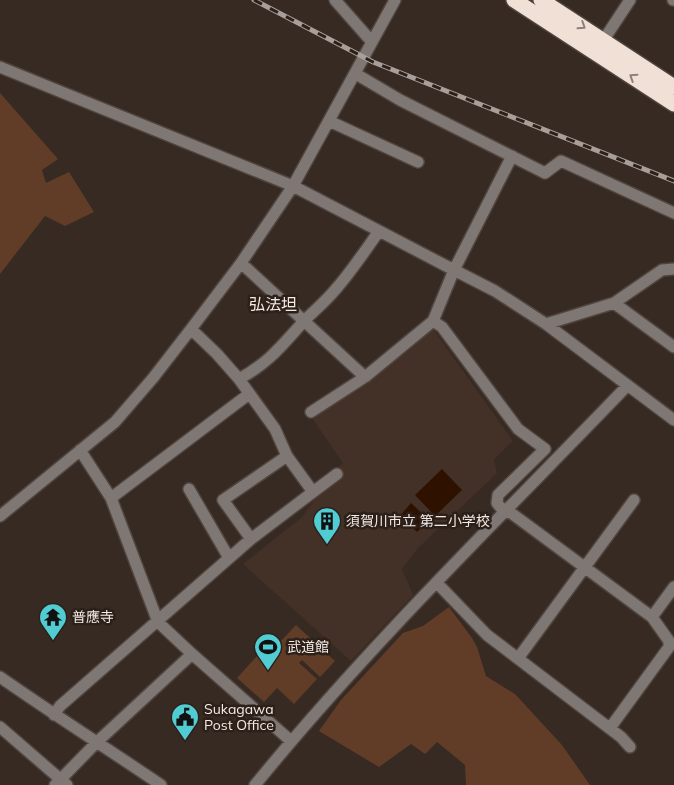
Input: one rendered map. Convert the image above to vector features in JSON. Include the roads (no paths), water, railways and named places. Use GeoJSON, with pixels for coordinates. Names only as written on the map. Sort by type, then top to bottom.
{"type":"FeatureCollection","features":[{"type":"Feature","properties":{"kind":"highway"},"geometry":{"type":"LineString","coordinates":[[514,0],[674,87]]}},
{"type":"Feature","properties":{"kind":"highway"},"geometry":{"type":"LineString","coordinates":[[541,0],[674,104]]}},
{"type":"Feature","properties":{"kind":"street"},"geometry":{"type":"LineString","coordinates":[[335,0],[372,42]]}},
{"type":"Feature","properties":{"kind":"street"},"geometry":{"type":"LineString","coordinates":[[0,516],[115,422],[153,378],[191,329],[241,263],[293,186],[395,0]]}},
{"type":"Feature","properties":{"kind":"street"},"geometry":{"type":"LineString","coordinates":[[599,47],[630,0]]}},
{"type":"Feature","properties":{"kind":"street"},"geometry":{"type":"LineString","coordinates":[[0,67],[293,186],[378,230],[495,292],[546,324],[674,420]]}},
{"type":"Feature","properties":{"kind":"street"},"geometry":{"type":"LineString","coordinates":[[356,74],[400,100],[545,173],[561,161],[674,213]]}},
{"type":"Feature","properties":{"kind":"street"},"geometry":{"type":"LineString","coordinates":[[329,121],[418,162]]}},
{"type":"Feature","properties":{"kind":"street"},"geometry":{"type":"LineString","coordinates":[[311,412],[365,377],[433,321],[454,270],[512,156]]}},
{"type":"Feature","properties":{"kind":"street"},"geometry":{"type":"LineString","coordinates":[[239,380],[258,368],[281,348],[334,292],[350,273],[378,230]]}},
{"type":"Feature","properties":{"kind":"street"},"geometry":{"type":"LineString","coordinates":[[241,263],[365,377]]}},
{"type":"Feature","properties":{"kind":"street"},"geometry":{"type":"LineString","coordinates":[[546,324],[614,303],[662,270],[674,269]]}},
{"type":"Feature","properties":{"kind":"street"},"geometry":{"type":"LineString","coordinates":[[614,303],[674,347]]}},
{"type":"Feature","properties":{"kind":"street"},"geometry":{"type":"LineString","coordinates":[[433,321],[442,327],[518,429],[545,449],[498,495],[497,503],[652,617],[669,641],[669,647],[610,728]]}},
{"type":"Feature","properties":{"kind":"street"},"geometry":{"type":"LineString","coordinates":[[191,329],[217,354],[239,380],[275,429],[287,456],[313,492]]}},
{"type":"Feature","properties":{"kind":"street"},"geometry":{"type":"LineString","coordinates":[[255,785],[291,740],[437,583],[627,386]]}},
{"type":"Feature","properties":{"kind":"street"},"geometry":{"type":"LineString","coordinates":[[111,498],[249,394]]}},
{"type":"Feature","properties":{"kind":"street"},"geometry":{"type":"LineString","coordinates":[[80,450],[111,498],[158,622],[291,740]]}},
{"type":"Feature","properties":{"kind":"street"},"geometry":{"type":"LineString","coordinates":[[251,539],[223,500],[287,456]]}},
{"type":"Feature","properties":{"kind":"street"},"geometry":{"type":"LineString","coordinates":[[54,715],[60,706],[251,539],[337,474]]}},
{"type":"Feature","properties":{"kind":"street"},"geometry":{"type":"LineString","coordinates":[[189,489],[229,558]]}},
{"type":"Feature","properties":{"kind":"street"},"geometry":{"type":"LineString","coordinates":[[519,657],[634,500]]}},
{"type":"Feature","properties":{"kind":"street"},"geometry":{"type":"LineString","coordinates":[[437,583],[487,635],[519,657],[610,728],[630,748]]}},
{"type":"Feature","properties":{"kind":"street"},"geometry":{"type":"LineString","coordinates":[[652,617],[674,587]]}},
{"type":"Feature","properties":{"kind":"street"},"geometry":{"type":"LineString","coordinates":[[0,727],[61,783],[98,742],[192,654]]}},
{"type":"Feature","properties":{"kind":"street"},"geometry":{"type":"LineString","coordinates":[[0,677],[161,785]]}},
{"type":"Feature","properties":{"kind":"railway"},"geometry":{"type":"LineString","coordinates":[[254,0],[373,62],[674,181]]}},
{"type":"Feature","properties":{"kind":"place","name":"須賀川市立 第二小学校"},"geometry":{"type":"Point","coordinates":[327,545]}},
{"type":"Feature","properties":{"kind":"place","name":"普應寺"},"geometry":{"type":"Point","coordinates":[53,641]}},
{"type":"Feature","properties":{"kind":"place","name":"武道館"},"geometry":{"type":"Point","coordinates":[268,671]}},
{"type":"Feature","properties":{"kind":"place","name":"Sukagawa Post Office"},"geometry":{"type":"Point","coordinates":[185,741]}},
{"type":"Feature","properties":{"kind":"district","name":"弘法坦"},"geometry":{"type":"Point","coordinates":[273,304]}}]}
